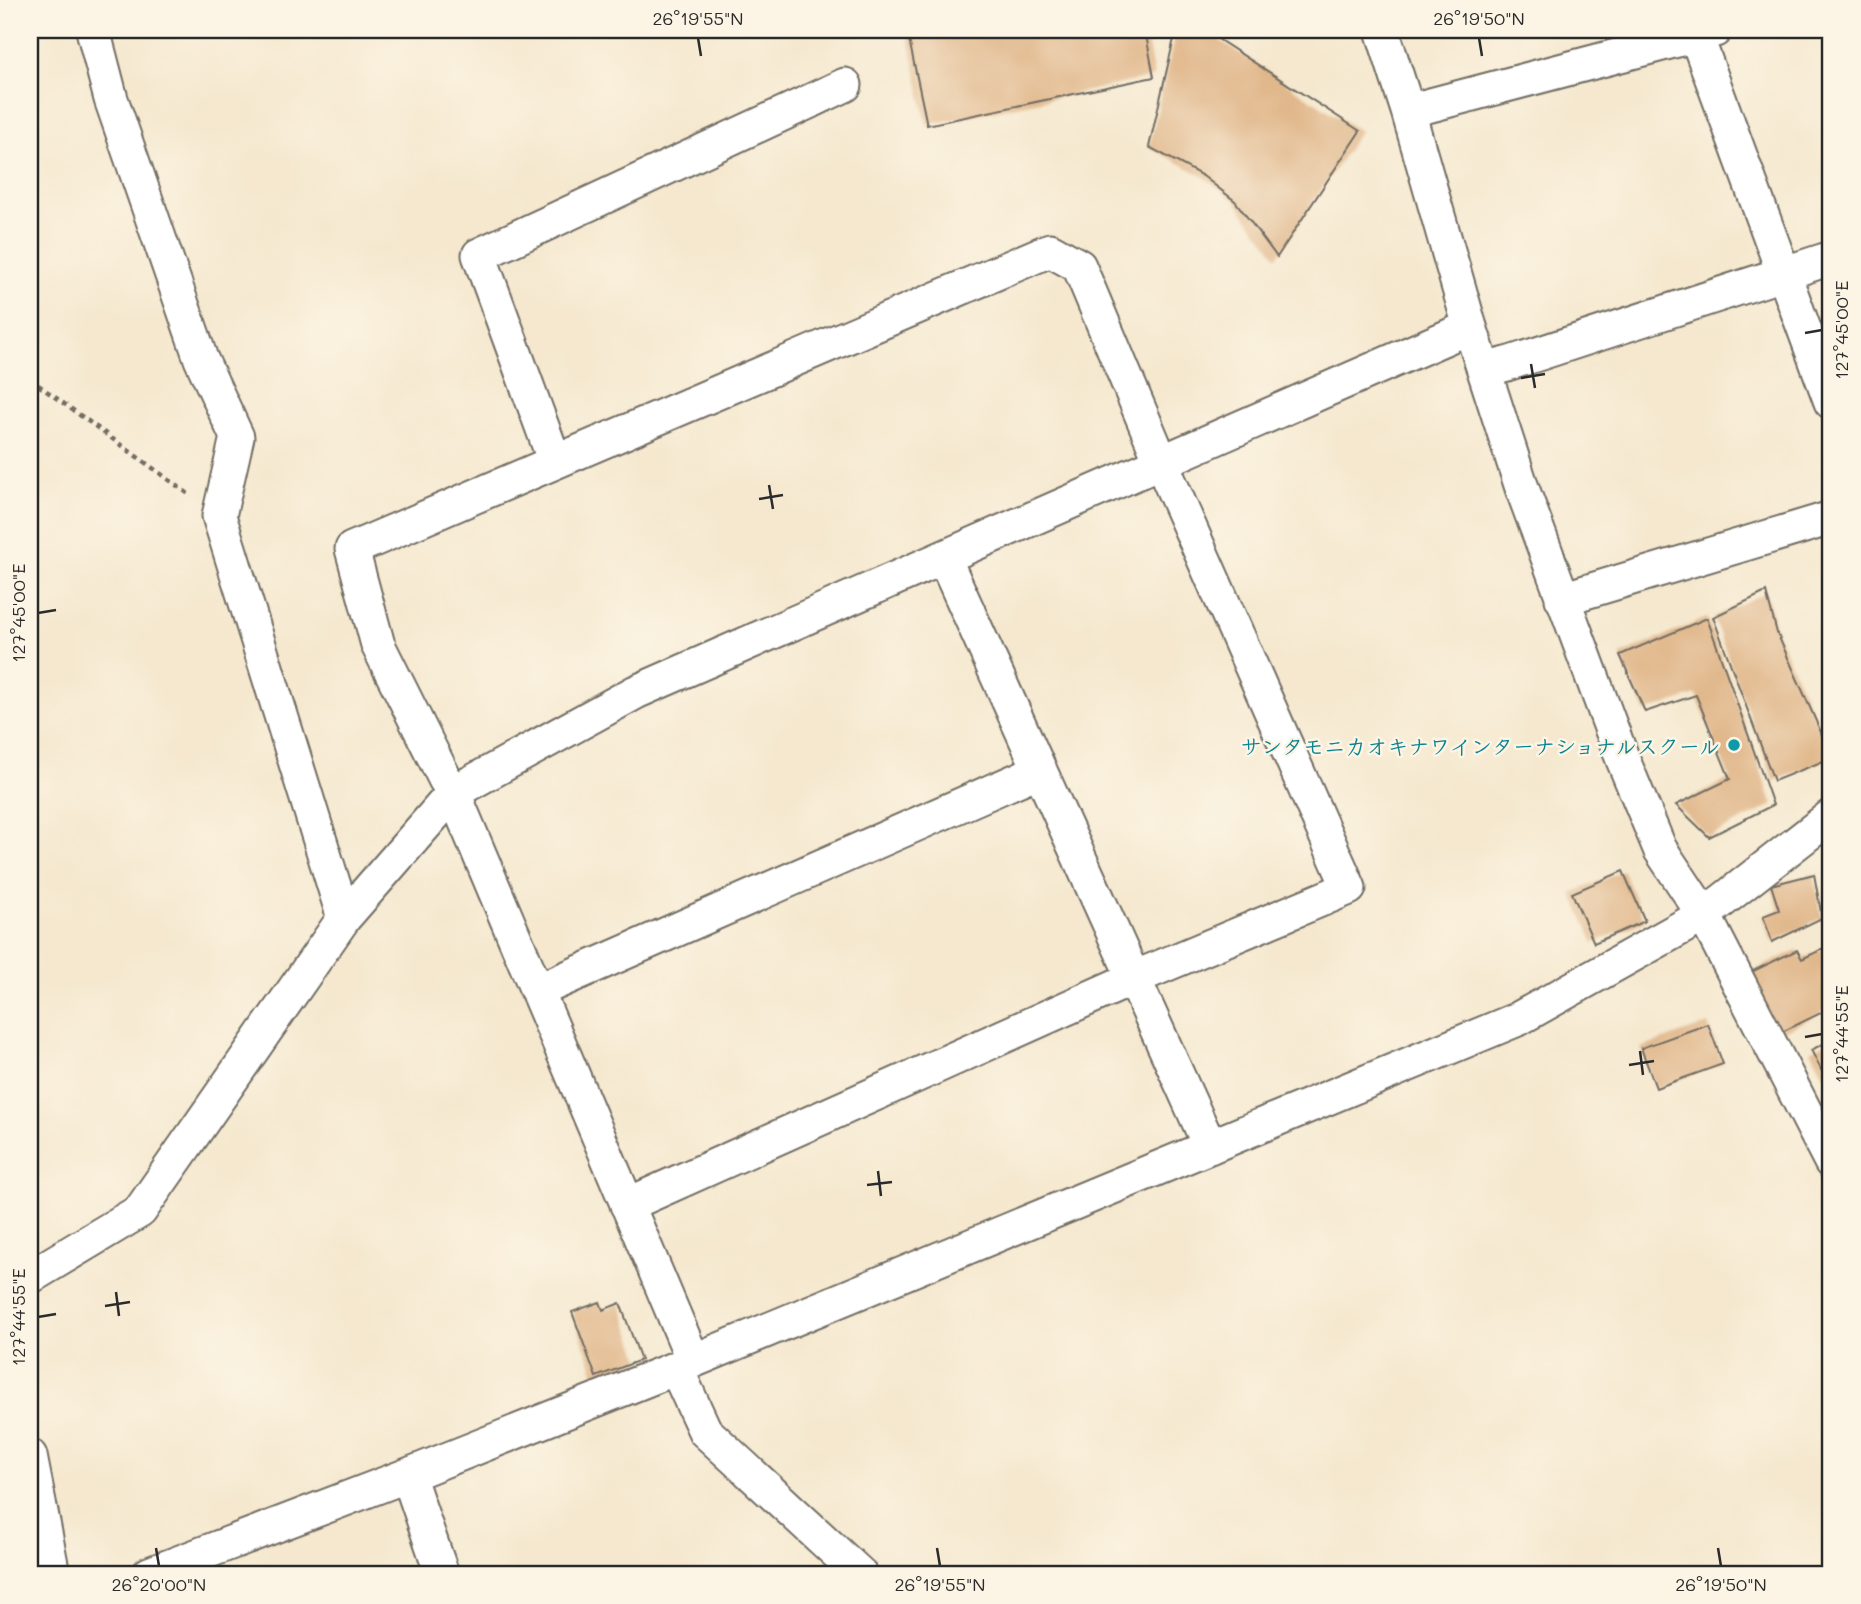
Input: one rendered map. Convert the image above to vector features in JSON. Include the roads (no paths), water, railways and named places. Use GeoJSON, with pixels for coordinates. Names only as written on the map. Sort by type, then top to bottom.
{"type":"FeatureCollection","features":[{"type":"Feature","properties":{"kind":"street"},"geometry":{"type":"LineString","coordinates":[[93,30],[111,99],[201,359],[237,437],[219,516],[344,918]]}},
{"type":"Feature","properties":{"kind":"street"},"geometry":{"type":"LineString","coordinates":[[1382,30],[1470,327],[1522,488],[1623,760],[1660,849],[1704,915],[1831,1162]]}},
{"type":"Feature","properties":{"kind":"street"},"geometry":{"type":"LineString","coordinates":[[1408,111],[1702,32],[1784,274],[1831,402]]}},
{"type":"Feature","properties":{"kind":"street"},"geometry":{"type":"LineString","coordinates":[[555,462],[478,255],[845,85]]}},
{"type":"Feature","properties":{"kind":"street"},"geometry":{"type":"LineString","coordinates":[[627,1205],[1134,978],[1349,888],[1162,463],[1079,266],[1050,250],[352,549],[378,645],[454,792],[627,1205],[685,1365],[705,1431],[860,1574]]}},
{"type":"Feature","properties":{"kind":"street"},"geometry":{"type":"LineString","coordinates":[[1484,370],[1831,258]]}},
{"type":"Feature","properties":{"kind":"street"},"geometry":{"type":"LineString","coordinates":[[30,1277],[140,1211],[344,918],[454,792],[636,692],[1470,327]]}},
{"type":"Feature","properties":{"kind":"street"},"geometry":{"type":"LineString","coordinates":[[1562,599],[1831,517]]}},
{"type":"Feature","properties":{"kind":"street"},"geometry":{"type":"LineString","coordinates":[[944,558],[1210,1147]]}},
{"type":"Feature","properties":{"kind":"street"},"geometry":{"type":"LineString","coordinates":[[537,990],[1040,770]]}},
{"type":"Feature","properties":{"kind":"street"},"geometry":{"type":"LineString","coordinates":[[149,1574],[685,1365],[1518,1019],[1704,915],[1831,816]]}},
{"type":"Feature","properties":{"kind":"street"},"geometry":{"type":"LineString","coordinates":[[30,1456],[52,1574]]}},
{"type":"Feature","properties":{"kind":"street"},"geometry":{"type":"LineString","coordinates":[[408,1475],[442,1574]]}},
{"type":"Feature","properties":{"kind":"place","name":"サンタモニカオキナワインターナショナルスクール"},"geometry":{"type":"Point","coordinates":[1734,745]}}]}
